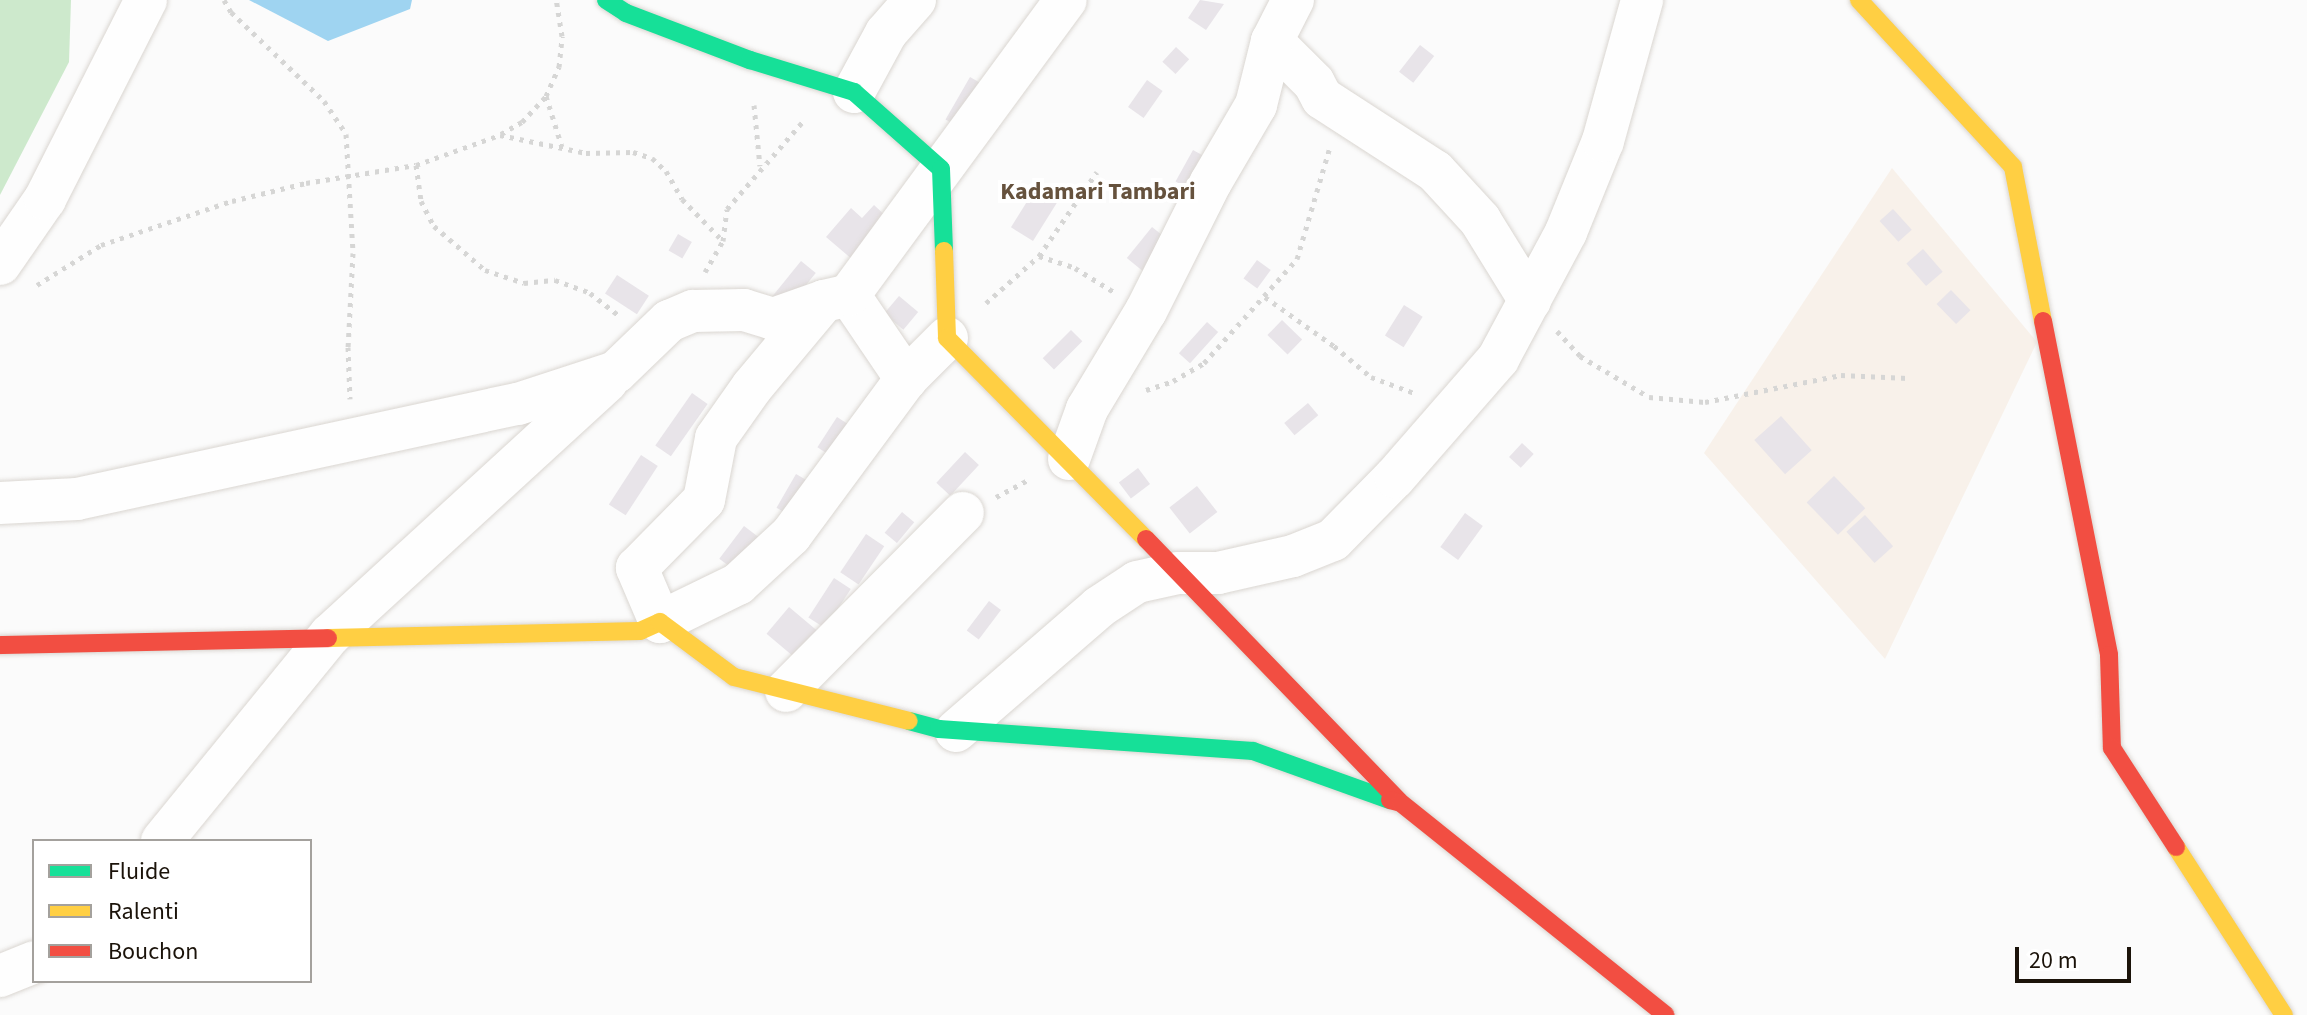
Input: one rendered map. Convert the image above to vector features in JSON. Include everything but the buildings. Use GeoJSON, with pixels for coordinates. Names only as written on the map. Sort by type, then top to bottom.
{"type":"FeatureCollection","features":[{"type":"Feature","properties":{"kind":"street"},"geometry":{"type":"LineString","coordinates":[[13,278],[45,199],[146,0]]}},
{"type":"Feature","properties":{"kind":"street"},"geometry":{"type":"LineString","coordinates":[[606,0],[626,13],[750,60],[854,92],[941,169],[947,338],[1069,459],[1401,803],[1666,1015]]}},
{"type":"Feature","properties":{"kind":"street"},"geometry":{"type":"LineString","coordinates":[[854,92],[886,33],[915,0]]}},
{"type":"Feature","properties":{"kind":"street"},"geometry":{"type":"LineString","coordinates":[[1066,0],[941,169],[836,298],[752,387],[716,438],[704,500],[637,568],[660,622],[734,677],[956,731],[1253,751],[1332,782],[1401,803]]}},
{"type":"Feature","properties":{"kind":"street"},"geometry":{"type":"LineString","coordinates":[[1069,459],[1087,409],[1146,311],[1211,182],[1256,105],[1272,41],[1293,0]]}},
{"type":"Feature","properties":{"kind":"street"},"geometry":{"type":"LineString","coordinates":[[956,731],[1099,607],[1137,582],[1178,573],[1218,573],[1293,556],[1333,540],[1498,359],[1566,232],[1603,141],[1642,0]]}},
{"type":"Feature","properties":{"kind":"street"},"geometry":{"type":"LineString","coordinates":[[1859,0],[2013,167],[2109,655],[2112,748],[2284,1015]]}},
{"type":"Feature","properties":{"kind":"street"},"geometry":{"type":"LineString","coordinates":[[1272,41],[1314,83],[1322,98],[1435,171],[1480,220],[1530,301]]}},
{"type":"Feature","properties":{"kind":"street"},"geometry":{"type":"LineString","coordinates":[[164,839],[330,635],[669,321],[693,311],[744,310],[773,319],[836,298]]}},
{"type":"Feature","properties":{"kind":"street"},"geometry":{"type":"LineString","coordinates":[[836,298],[906,379]]}},
{"type":"Feature","properties":{"kind":"street"},"geometry":{"type":"LineString","coordinates":[[0,645],[330,635],[640,631],[738,584],[791,535],[906,379],[947,338]]}},
{"type":"Feature","properties":{"kind":"street"},"geometry":{"type":"LineString","coordinates":[[0,503],[77,499],[351,442],[518,404],[616,372]]}},
{"type":"Feature","properties":{"kind":"street"},"geometry":{"type":"LineString","coordinates":[[786,691],[963,513]]}},
{"type":"Feature","properties":{"kind":"street"},"geometry":{"type":"LineString","coordinates":[[0,976],[32,963]]}},
{"type":"Feature","properties":{"kind":"path"},"geometry":{"type":"LineString","coordinates":[[224,0],[231,12],[324,101],[346,134],[353,253],[348,347],[351,442]]}},
{"type":"Feature","properties":{"kind":"path"},"geometry":{"type":"LineString","coordinates":[[13,278],[232,201],[347,175],[416,165],[500,135],[522,122],[546,96],[559,67],[562,36],[556,0]]}},
{"type":"Feature","properties":{"kind":"path"},"geometry":{"type":"LineString","coordinates":[[750,60],[761,167]]}},
{"type":"Feature","properties":{"kind":"path"},"geometry":{"type":"LineString","coordinates":[[693,311],[707,264],[723,241],[727,209],[805,118],[854,92]]}},
{"type":"Feature","properties":{"kind":"path"},"geometry":{"type":"LineString","coordinates":[[546,96],[562,147]]}},
{"type":"Feature","properties":{"kind":"path"},"geometry":{"type":"LineString","coordinates":[[1145,391],[1173,381],[1204,363],[1297,259],[1329,154],[1322,98]]}},
{"type":"Feature","properties":{"kind":"path"},"geometry":{"type":"LineString","coordinates":[[500,135],[586,153],[633,152],[652,158],[666,171],[682,199],[723,241]]}},
{"type":"Feature","properties":{"kind":"path"},"geometry":{"type":"LineString","coordinates":[[416,165],[421,201],[434,226],[485,270],[524,283],[555,280],[590,293],[650,340]]}},
{"type":"Feature","properties":{"kind":"path"},"geometry":{"type":"LineString","coordinates":[[947,338],[1039,256],[1097,172]]}},
{"type":"Feature","properties":{"kind":"path"},"geometry":{"type":"LineString","coordinates":[[1039,256],[1075,268],[1146,311]]}},
{"type":"Feature","properties":{"kind":"path"},"geometry":{"type":"LineString","coordinates":[[1265,297],[1371,377],[1395,388],[1429,396],[1466,397]]}},
{"type":"Feature","properties":{"kind":"path"},"geometry":{"type":"LineString","coordinates":[[1530,301],[1580,356],[1649,397],[1705,402],[1841,375],[1908,378]]}},
{"type":"Feature","properties":{"kind":"path"},"geometry":{"type":"LineString","coordinates":[[963,513],[1069,459]]}},
{"type":"Feature","properties":{"kind":"shaded area"},"geometry":{"type":"Polygon","coordinates":[[[1892,168],[2037,342],[1885,659],[1704,453],[1892,168]]]}},
{"type":"Feature","properties":{"kind":"green space"},"geometry":{"type":"Polygon","coordinates":[[[0,0],[71,0],[69,62],[0,195],[0,0]]]}},
{"type":"Feature","properties":{"kind":"water"},"geometry":{"type":"Polygon","coordinates":[[[249,0],[412,0],[410,9],[328,41],[249,0]]]}},
{"type":"Feature","properties":{"kind":"traffic: fast"},"geometry":{"type":"LineString","coordinates":[[606,0],[626,13],[750,60],[854,92],[941,169],[944,251]]}},
{"type":"Feature","properties":{"kind":"traffic: fast"},"geometry":{"type":"LineString","coordinates":[[909,721],[939,729],[1253,751],[1390,800]]}},
{"type":"Feature","properties":{"kind":"traffic: slow"},"geometry":{"type":"LineString","coordinates":[[1859,0],[2013,167],[2043,321]]}},
{"type":"Feature","properties":{"kind":"traffic: slow"},"geometry":{"type":"LineString","coordinates":[[944,251],[947,338],[1146,539]]}},
{"type":"Feature","properties":{"kind":"traffic: slow"},"geometry":{"type":"LineString","coordinates":[[328,638],[640,631],[660,622],[734,677],[909,721]]}},
{"type":"Feature","properties":{"kind":"traffic: slow"},"geometry":{"type":"LineString","coordinates":[[2176,847],[2284,1015]]}},
{"type":"Feature","properties":{"kind":"traffic: jam"},"geometry":{"type":"LineString","coordinates":[[2043,321],[2109,655],[2112,748],[2176,847]]}},
{"type":"Feature","properties":{"kind":"traffic: jam"},"geometry":{"type":"LineString","coordinates":[[1146,539],[1399,801]]}},
{"type":"Feature","properties":{"kind":"traffic: jam"},"geometry":{"type":"LineString","coordinates":[[0,645],[328,638]]}},
{"type":"Feature","properties":{"kind":"traffic: jam"},"geometry":{"type":"LineString","coordinates":[[1390,800],[1401,803],[1666,1015]]}},
{"type":"Feature","properties":{"kind":"district","name":"Kadamari Tambari"},"geometry":{"type":"Point","coordinates":[1098,192]}}]}
